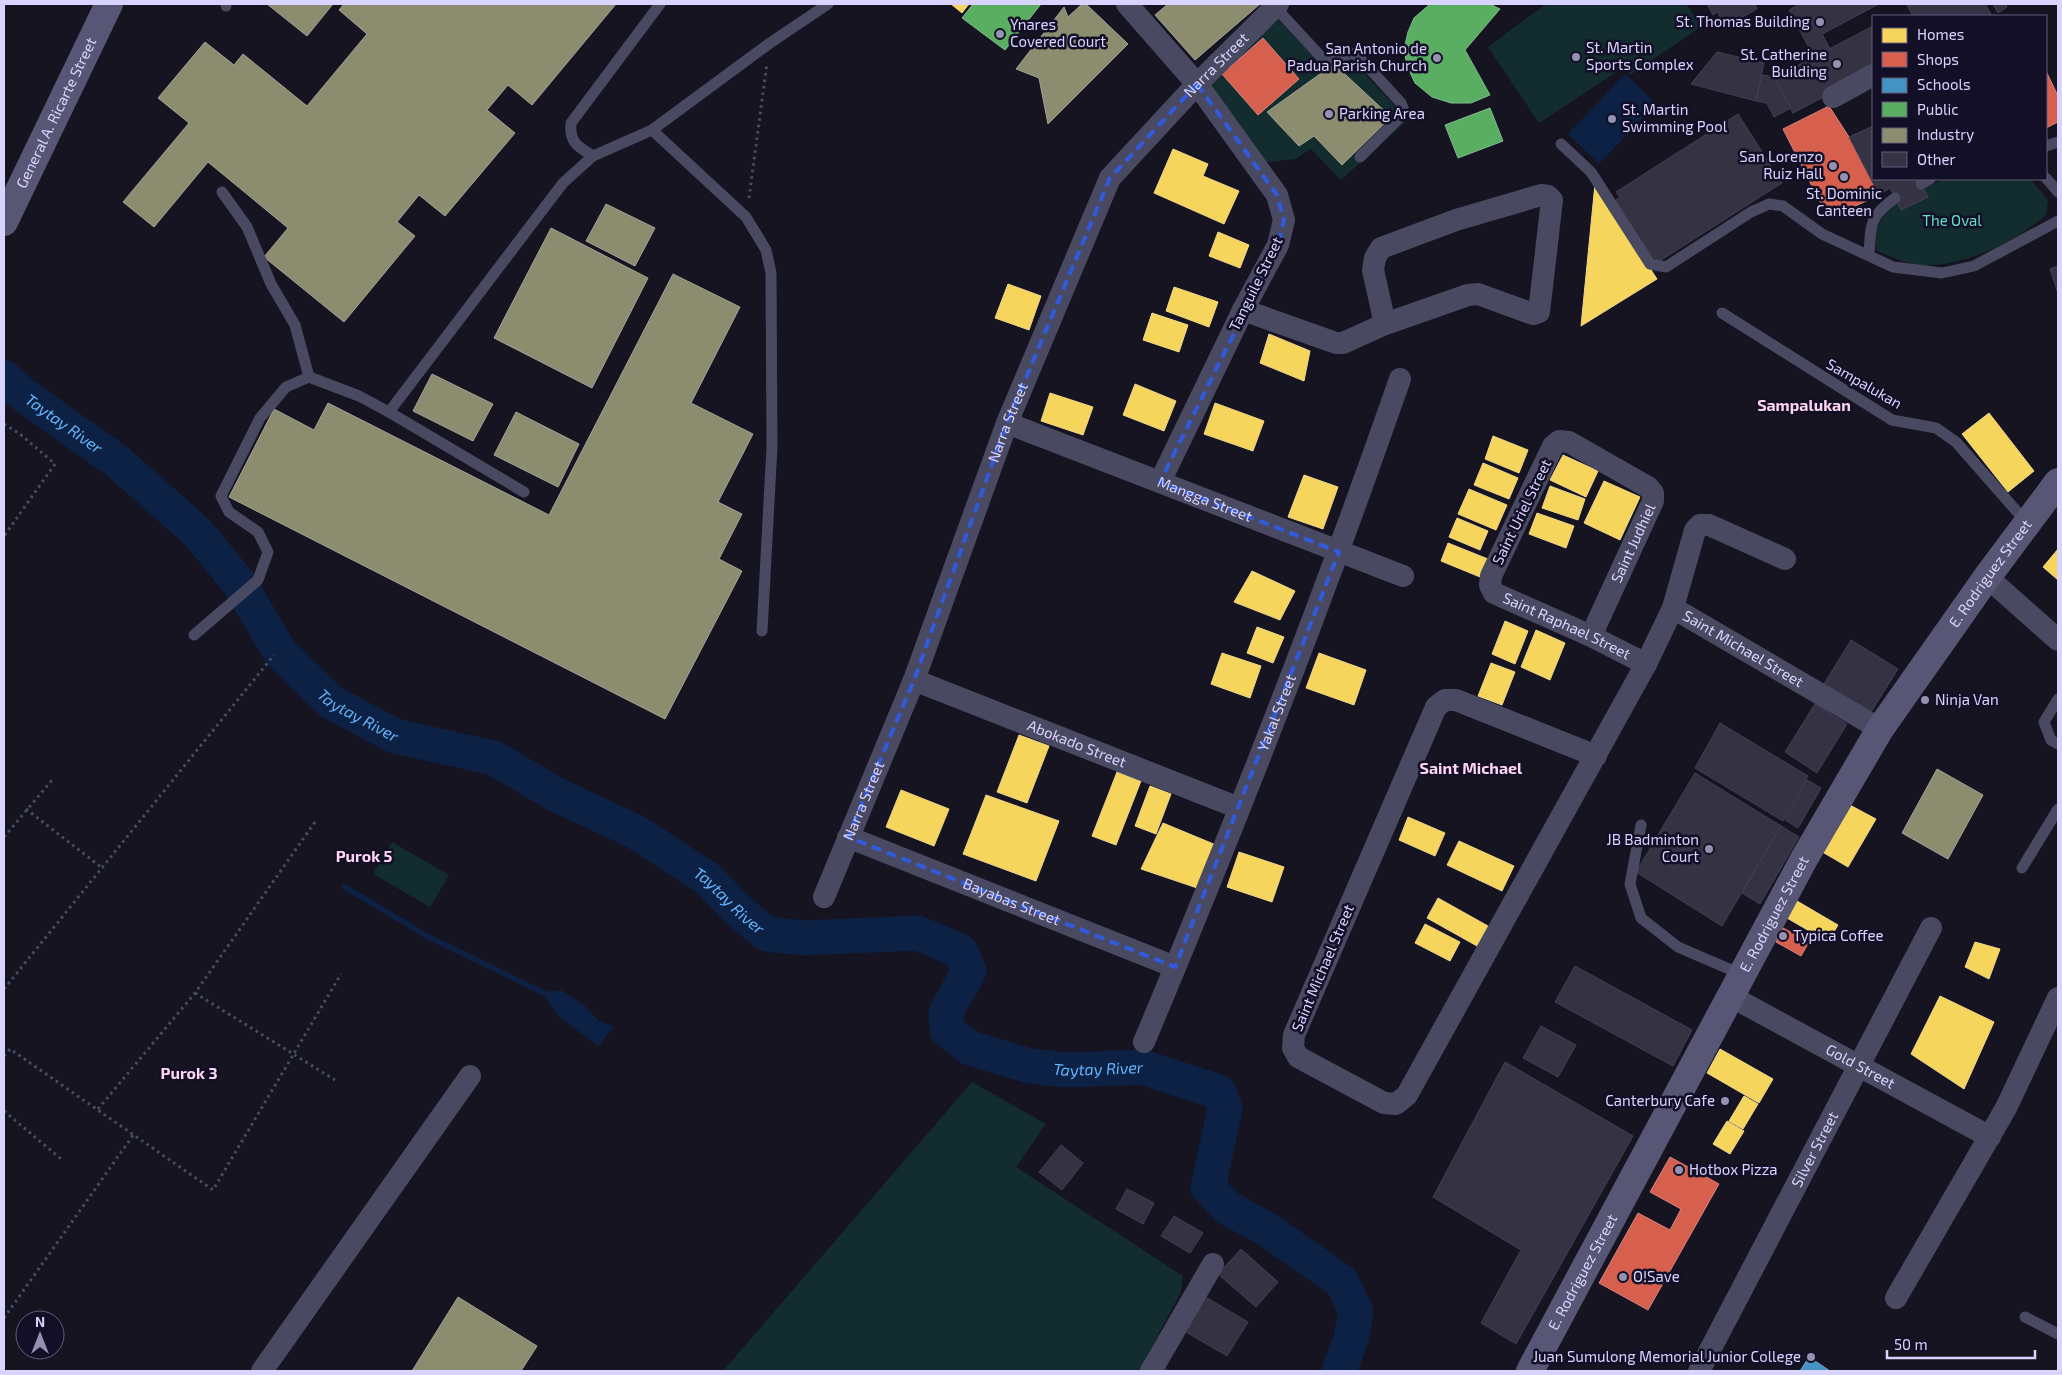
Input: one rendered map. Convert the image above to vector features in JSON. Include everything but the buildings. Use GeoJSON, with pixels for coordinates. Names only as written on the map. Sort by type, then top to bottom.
{"type":"FeatureCollection","features":[{"type":"Feature","properties":{"kind":"street","name":"General A. Ricarte Street"},"geometry":{"type":"LineString","coordinates":[[4,222],[110,4]]}},
{"type":"Feature","properties":{"kind":"street","name":"Tanguile Street"},"geometry":{"type":"LineString","coordinates":[[1127,4],[1197,84],[1277,195],[1284,220],[1278,245],[1243,310],[1160,482]]}},
{"type":"Feature","properties":{"kind":"street","name":"Narra Street"},"geometry":{"type":"LineString","coordinates":[[824,897],[914,680],[1007,423],[1110,178],[1197,84],[1277,5]]}},
{"type":"Feature","properties":{"kind":"street"},"geometry":{"type":"LineString","coordinates":[[1832,97],[1872,76]]}},
{"type":"Feature","properties":{"kind":"street"},"geometry":{"type":"LineString","coordinates":[[1243,310],[1336,343],[1343,343],[1385,324],[1468,295],[1478,294],[1533,314],[1539,312],[1552,200],[1548,196],[1531,198],[1456,220],[1381,248],[1375,258],[1372,270],[1385,324]]}},
{"type":"Feature","properties":{"kind":"street","name":"Yakal Street"},"geometry":{"type":"LineString","coordinates":[[1144,1042],[1176,967],[1339,552],[1400,379]]}},
{"type":"Feature","properties":{"kind":"street","name":"Mangga Street"},"geometry":{"type":"LineString","coordinates":[[1007,423],[1403,576]]}},
{"type":"Feature","properties":{"kind":"street","name":"Saint Uriel Street"},"geometry":{"type":"LineString","coordinates":[[1490,585],[1495,568],[1553,446],[1559,441]]}},
{"type":"Feature","properties":{"kind":"street","name":"Saint Judhiel"},"geometry":{"type":"LineString","coordinates":[[1559,441],[1569,442],[1648,487],[1653,493],[1653,501],[1591,636]]}},
{"type":"Feature","properties":{"kind":"street","name":"E. Rodriguez Street"},"geometry":{"type":"LineString","coordinates":[[1530,1371],[1738,986],[1804,859],[1880,729],[1987,577],[2058,482]]}},
{"type":"Feature","properties":{"kind":"street"},"geometry":{"type":"LineString","coordinates":[[1673,608],[1695,530],[1700,525],[1709,524],[1785,559]]}},
{"type":"Feature","properties":{"kind":"street"},"geometry":{"type":"LineString","coordinates":[[1987,577],[2058,640]]}},
{"type":"Feature","properties":{"kind":"street","name":"Saint Raphael Street"},"geometry":{"type":"LineString","coordinates":[[1490,585],[1494,592],[1591,636],[1646,664]]}},
{"type":"Feature","properties":{"kind":"street","name":"Saint Michael Street"},"geometry":{"type":"LineString","coordinates":[[1596,756],[1456,700],[1445,700],[1436,707],[1294,1035],[1293,1048],[1298,1057],[1384,1103],[1396,1104],[1407,1095],[1496,932],[1596,756],[1646,664],[1673,608],[1880,729]]}},
{"type":"Feature","properties":{"kind":"street","name":"Abokado Street"},"geometry":{"type":"LineString","coordinates":[[914,680],[1239,808]]}},
{"type":"Feature","properties":{"kind":"street","name":"Bayabas Street"},"geometry":{"type":"LineString","coordinates":[[848,837],[1176,967]]}},
{"type":"Feature","properties":{"kind":"street","name":"Silver Street"},"geometry":{"type":"LineString","coordinates":[[1699,1371],[1931,928]]}},
{"type":"Feature","properties":{"kind":"street","name":"Gold Street"},"geometry":{"type":"LineString","coordinates":[[1738,986],[1860,1065],[1990,1137]]}},
{"type":"Feature","properties":{"kind":"street"},"geometry":{"type":"LineString","coordinates":[[1896,1298],[1990,1137],[2058,998]]}},
{"type":"Feature","properties":{"kind":"street"},"geometry":{"type":"LineString","coordinates":[[262,1371],[470,1076]]}},
{"type":"Feature","properties":{"kind":"street"},"geometry":{"type":"LineString","coordinates":[[1152,1371],[1213,1264]]}},
{"type":"Feature","properties":{"kind":"lane"},"geometry":{"type":"LineString","coordinates":[[592,156],[575,145],[570,134],[571,124],[660,4]]}},
{"type":"Feature","properties":{"kind":"lane"},"geometry":{"type":"LineString","coordinates":[[389,412],[563,183],[592,156],[652,130],[770,43],[828,4]]}},
{"type":"Feature","properties":{"kind":"lane"},"geometry":{"type":"LineString","coordinates":[[1277,5],[1325,61],[1352,53],[1358,56],[1401,103],[1404,111],[1399,118],[1360,157]]}},
{"type":"Feature","properties":{"kind":"lane"},"geometry":{"type":"LineString","coordinates":[[652,130],[746,217],[766,250],[771,273],[772,447],[762,631]]}},
{"type":"Feature","properties":{"kind":"lane"},"geometry":{"type":"LineString","coordinates":[[1561,144],[1591,172],[1650,264],[1666,267],[1751,212],[1769,204],[1784,206],[1822,234],[1893,267],[1942,273],[1974,266],[2058,221]]}},
{"type":"Feature","properties":{"kind":"lane"},"geometry":{"type":"LineString","coordinates":[[2047,179],[2058,192]]}},
{"type":"Feature","properties":{"kind":"lane"},"geometry":{"type":"LineString","coordinates":[[222,192],[248,227],[271,284],[294,325],[309,377]]}},
{"type":"Feature","properties":{"kind":"lane"},"geometry":{"type":"LineString","coordinates":[[1869,255],[1871,227],[1878,210],[1895,198]]}},
{"type":"Feature","properties":{"kind":"lane","name":"Sampalukan"},"geometry":{"type":"LineString","coordinates":[[1722,313],[1892,420],[1936,428],[1956,442],[2027,523]]}},
{"type":"Feature","properties":{"kind":"lane"},"geometry":{"type":"LineString","coordinates":[[194,635],[258,580],[268,552],[258,532],[229,512],[221,496],[260,418],[286,387],[309,377],[359,396],[389,412],[524,492]]}},
{"type":"Feature","properties":{"kind":"lane"},"geometry":{"type":"LineString","coordinates":[[2058,699],[2044,722],[2051,740],[2058,744]]}},
{"type":"Feature","properties":{"kind":"lane"},"geometry":{"type":"LineString","coordinates":[[2022,868],[2058,809]]}},
{"type":"Feature","properties":{"kind":"lane"},"geometry":{"type":"LineString","coordinates":[[1641,825],[1630,884],[1641,918],[1678,946],[1738,986]]}},
{"type":"Feature","properties":{"kind":"lane"},"geometry":{"type":"LineString","coordinates":[[2025,1317],[2058,1334]]}},
{"type":"Feature","properties":{"kind":"path"},"geometry":{"type":"LineString","coordinates":[[746,217],[770,43]]}},
{"type":"Feature","properties":{"kind":"path"},"geometry":{"type":"LineString","coordinates":[[4,424],[20,434],[55,464],[4,536]]}},
{"type":"Feature","properties":{"kind":"path"},"geometry":{"type":"LineString","coordinates":[[4,989],[274,655]]}},
{"type":"Feature","properties":{"kind":"path"},"geometry":{"type":"LineString","coordinates":[[4,837],[53,779]]}},
{"type":"Feature","properties":{"kind":"path"},"geometry":{"type":"LineString","coordinates":[[26,809],[101,867]]}},
{"type":"Feature","properties":{"kind":"path"},"geometry":{"type":"LineString","coordinates":[[98,1109],[195,993],[315,822]]}},
{"type":"Feature","properties":{"kind":"path"},"geometry":{"type":"LineString","coordinates":[[4,1056],[10,1049],[213,1190],[292,1053],[341,974]]}},
{"type":"Feature","properties":{"kind":"path"},"geometry":{"type":"LineString","coordinates":[[195,993],[335,1080]]}},
{"type":"Feature","properties":{"kind":"path"},"geometry":{"type":"LineString","coordinates":[[4,1112],[61,1159]]}},
{"type":"Feature","properties":{"kind":"path"},"geometry":{"type":"LineString","coordinates":[[4,1318],[134,1134]]}},
{"type":"Feature","properties":{"kind":"highlighted area"},"geometry":{"type":"Polygon","coordinates":[[[1197,84],[1277,195],[1284,220],[1278,245],[1160,482],[1339,552],[1175,967],[848,837],[914,680],[1007,423],[1110,178],[1197,84]]]}},
{"type":"Feature","properties":{"kind":"green space","name":"St. Martin Sports Complex"},"geometry":{"type":"Polygon","coordinates":[[[1546,4],[1686,4],[1702,26],[1630,75],[1624,67],[1539,123],[1488,47],[1546,4]]]}},
{"type":"Feature","properties":{"kind":"green space"},"geometry":{"type":"Polygon","coordinates":[[[1273,14],[1318,61],[1337,44],[1408,120],[1341,180],[1311,149],[1295,159],[1262,163],[1202,79],[1273,14]]]}},
{"type":"Feature","properties":{"kind":"green space","name":"The Oval"},"geometry":{"type":"Polygon","coordinates":[[[1942,180],[2031,180],[2048,200],[2046,215],[2034,225],[2004,243],[1988,251],[1953,262],[1921,265],[1899,260],[1878,251],[1875,244],[1879,225],[1884,215],[1901,200],[1942,180]]]}},
{"type":"Feature","properties":{"kind":"green space"},"geometry":{"type":"Polygon","coordinates":[[[392,842],[449,875],[430,907],[373,874],[392,842]]]}},
{"type":"Feature","properties":{"kind":"green space"},"geometry":{"type":"Polygon","coordinates":[[[972,1082],[1046,1124],[1016,1167],[1183,1276],[1181,1292],[1146,1358],[1172,1371],[723,1371],[972,1082]]]}},
{"type":"Feature","properties":{"kind":"water","name":"St. Martin Swimming Pool"},"geometry":{"type":"Polygon","coordinates":[[[1625,74],[1656,104],[1599,164],[1568,134],[1625,74]]]}},
{"type":"Feature","properties":{"kind":"water"},"geometry":{"type":"Polygon","coordinates":[[[561,990],[584,1005],[599,1021],[614,1026],[598,1046],[559,1017],[542,992],[561,990]]]}},
{"type":"Feature","properties":{"kind":"waterway","name":"Taytay River"},"geometry":{"type":"LineString","coordinates":[[4,377],[21,393],[118,462],[198,533],[239,583],[280,652],[331,702],[395,736],[494,758],[557,795],[636,832],[708,879],[742,914],[767,934],[803,938],[918,933],[960,951],[969,971],[946,1012],[947,1030],[970,1048],[1030,1066],[1068,1070],[1142,1067],[1219,1092],[1225,1109],[1208,1187],[1228,1208],[1265,1228],[1342,1282],[1356,1312],[1351,1339],[1339,1371]]}},
{"type":"Feature","properties":{"kind":"waterway"},"geometry":{"type":"LineString","coordinates":[[345,887],[427,936],[542,992]]}},
{"type":"Feature","properties":{"kind":"place","name":"St. Thomas Building"},"geometry":{"type":"Point","coordinates":[1820,22]}},
{"type":"Feature","properties":{"kind":"place","name":"Ynares Covered Court"},"geometry":{"type":"Point","coordinates":[1000,34]}},
{"type":"Feature","properties":{"kind":"place","name":"St. Martin Sports Complex"},"geometry":{"type":"Point","coordinates":[1576,57]}},
{"type":"Feature","properties":{"kind":"place","name":"San Antonio de Padua Parish Church"},"geometry":{"type":"Point","coordinates":[1437,58]}},
{"type":"Feature","properties":{"kind":"place","name":"St. Catherine Building"},"geometry":{"type":"Point","coordinates":[1837,64]}},
{"type":"Feature","properties":{"kind":"place","name":"Parking Area"},"geometry":{"type":"Point","coordinates":[1329,114]}},
{"type":"Feature","properties":{"kind":"place","name":"St. Martin Swimming Pool"},"geometry":{"type":"Point","coordinates":[1612,119]}},
{"type":"Feature","properties":{"kind":"place","name":"San Lorenzo Ruiz Hall"},"geometry":{"type":"Point","coordinates":[1833,166]}},
{"type":"Feature","properties":{"kind":"place","name":"St. Dominic Canteen"},"geometry":{"type":"Point","coordinates":[1844,177]}},
{"type":"Feature","properties":{"kind":"place","name":"Ninja Van"},"geometry":{"type":"Point","coordinates":[1925,700]}},
{"type":"Feature","properties":{"kind":"place","name":"JB Badminton Court"},"geometry":{"type":"Point","coordinates":[1709,849]}},
{"type":"Feature","properties":{"kind":"place","name":"Typica Coffee"},"geometry":{"type":"Point","coordinates":[1783,936]}},
{"type":"Feature","properties":{"kind":"place","name":"Canterbury Cafe"},"geometry":{"type":"Point","coordinates":[1725,1101]}},
{"type":"Feature","properties":{"kind":"place","name":"Hotbox Pizza"},"geometry":{"type":"Point","coordinates":[1679,1170]}},
{"type":"Feature","properties":{"kind":"place","name":"O!Save"},"geometry":{"type":"Point","coordinates":[1623,1277]}},
{"type":"Feature","properties":{"kind":"place","name":"Juan Sumulong Memorial Junior College"},"geometry":{"type":"Point","coordinates":[1811,1357]}},
{"type":"Feature","properties":{"kind":"district","name":"Sampalukan"},"geometry":{"type":"Point","coordinates":[1804,405]}},
{"type":"Feature","properties":{"kind":"district","name":"Saint Michael"},"geometry":{"type":"Point","coordinates":[1471,768]}},
{"type":"Feature","properties":{"kind":"district","name":"Purok 5"},"geometry":{"type":"Point","coordinates":[364,856]}},
{"type":"Feature","properties":{"kind":"district","name":"Purok 3"},"geometry":{"type":"Point","coordinates":[189,1073]}}]}
